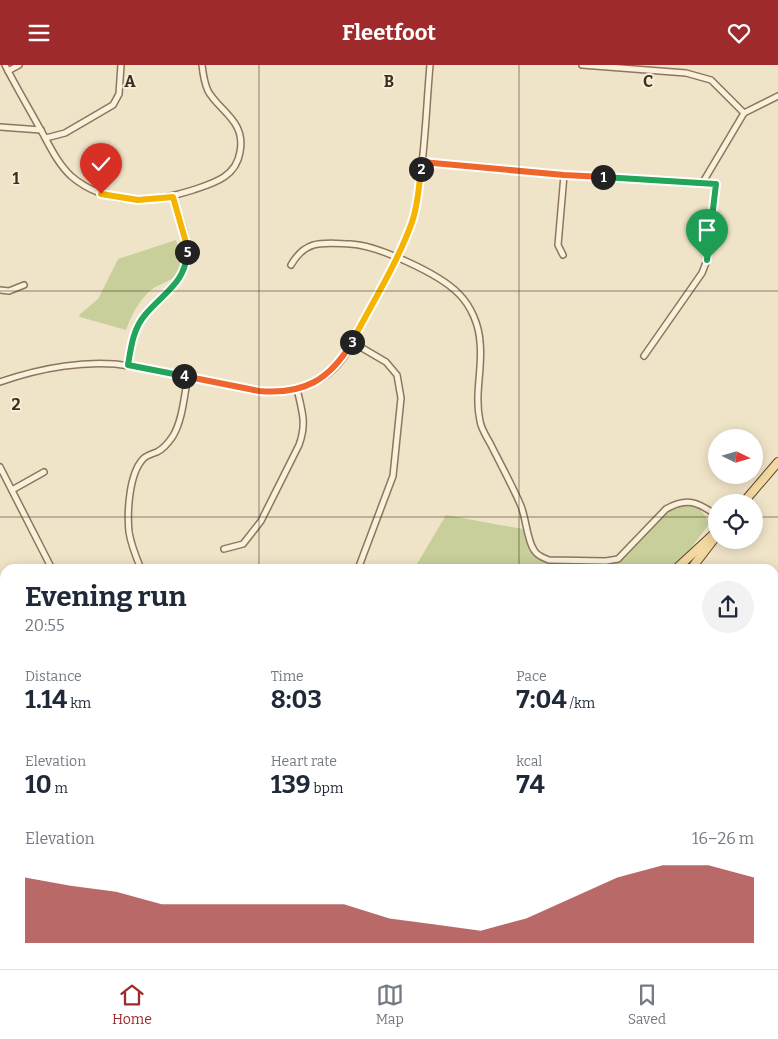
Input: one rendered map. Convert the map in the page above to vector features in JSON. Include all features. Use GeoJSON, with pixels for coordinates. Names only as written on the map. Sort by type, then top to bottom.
{"type":"FeatureCollection","features":[{"type":"Feature","properties":{"kind":"main road"},"geometry":{"type":"LineString","coordinates":[[751,494],[778,462]]}},
{"type":"Feature","properties":{"kind":"main road"},"geometry":{"type":"LineString","coordinates":[[681,564],[708,539]]}},
{"type":"Feature","properties":{"kind":"main road"},"geometry":{"type":"LineString","coordinates":[[694,564],[708,545]]}},
{"type":"Feature","properties":{"kind":"street"},"geometry":{"type":"LineString","coordinates":[[5,65],[53,153],[70,175],[101,194],[138,200],[173,197],[220,181],[235,167],[241,151],[240,133],[232,118],[209,93],[204,81],[202,65]]}},
{"type":"Feature","properties":{"kind":"street"},"geometry":{"type":"LineString","coordinates":[[8,71],[19,65]]}},
{"type":"Feature","properties":{"kind":"street"},"geometry":{"type":"LineString","coordinates":[[46,138],[66,133],[113,105],[119,94],[122,65]]}},
{"type":"Feature","properties":{"kind":"street"},"geometry":{"type":"LineString","coordinates":[[0,382],[69,366],[128,365],[264,391],[297,389],[319,380],[329,373],[343,357],[352,342],[413,221],[418,201],[430,65]]}},
{"type":"Feature","properties":{"kind":"street"},"geometry":{"type":"LineString","coordinates":[[582,65],[686,73],[711,80],[744,113]]}},
{"type":"Feature","properties":{"kind":"street"},"geometry":{"type":"LineString","coordinates":[[703,182],[744,113],[778,96]]}},
{"type":"Feature","properties":{"kind":"street"},"geometry":{"type":"LineString","coordinates":[[0,127],[41,130]]}},
{"type":"Feature","properties":{"kind":"street"},"geometry":{"type":"LineString","coordinates":[[422,162],[564,175],[716,184],[707,260],[702,273],[644,356]]}},
{"type":"Feature","properties":{"kind":"street"},"geometry":{"type":"LineString","coordinates":[[563,255],[558,245],[564,175]]}},
{"type":"Feature","properties":{"kind":"street"},"geometry":{"type":"LineString","coordinates":[[128,365],[134,334],[145,315],[178,282],[187,261],[187,246],[173,197]]}},
{"type":"Feature","properties":{"kind":"street"},"geometry":{"type":"LineString","coordinates":[[291,265],[298,253],[311,245],[329,243],[356,244],[397,256],[447,283],[460,294],[476,323],[480,342],[477,403],[480,423],[521,507],[534,550],[541,557],[549,560],[606,561],[618,559],[666,509],[684,501],[695,503],[708,510]]}},
{"type":"Feature","properties":{"kind":"street"},"geometry":{"type":"LineString","coordinates":[[0,290],[9,291],[24,285]]}},
{"type":"Feature","properties":{"kind":"street"},"geometry":{"type":"LineString","coordinates":[[352,342],[386,362],[397,375],[400,398],[393,476],[360,564]]}},
{"type":"Feature","properties":{"kind":"street"},"geometry":{"type":"LineString","coordinates":[[139,564],[129,532],[130,494],[133,477],[145,457],[159,451],[173,436],[178,425],[188,377]]}},
{"type":"Feature","properties":{"kind":"street"},"geometry":{"type":"LineString","coordinates":[[224,549],[243,544],[261,521],[298,445],[303,433],[304,418],[297,389]]}},
{"type":"Feature","properties":{"kind":"street"},"geometry":{"type":"LineString","coordinates":[[0,467],[49,564]]}},
{"type":"Feature","properties":{"kind":"street"},"geometry":{"type":"LineString","coordinates":[[12,490],[44,472]]}},
{"type":"Feature","properties":{"kind":"green space"},"geometry":{"type":"Polygon","coordinates":[[[176,240],[181,263],[178,273],[147,294],[130,319],[126,330],[80,317],[79,315],[98,299],[118,259],[176,240]]]}},
{"type":"Feature","properties":{"kind":"green space"},"geometry":{"type":"Polygon","coordinates":[[[695,502],[708,520],[708,526],[679,564],[417,564],[446,515],[528,530],[534,550],[550,560],[606,561],[625,553],[656,518],[676,504],[695,502]]]}},
{"type":"Feature","properties":{"kind":"route"},"geometry":{"type":"LineString","coordinates":[[101,194],[121,199],[138,200],[173,197],[187,246],[187,261],[183,273],[178,282],[145,315],[134,334],[128,365],[259,391],[284,391],[309,385],[329,373],[343,357],[397,256],[413,221],[418,201],[422,162],[564,175],[716,184],[707,260]]}}]}
